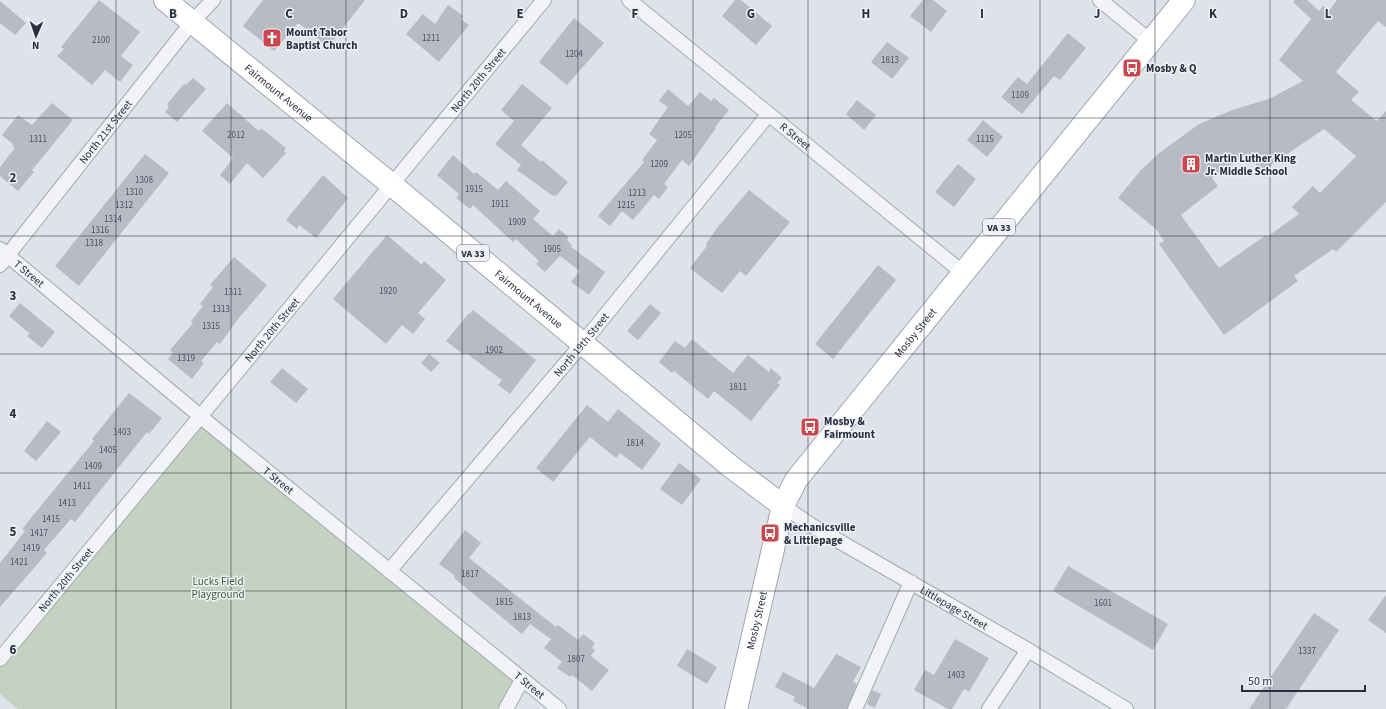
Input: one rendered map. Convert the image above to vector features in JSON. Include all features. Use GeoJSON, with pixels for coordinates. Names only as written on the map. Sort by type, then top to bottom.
{"type":"FeatureCollection","features":[{"type":"Feature","properties":{"kind":"main road","name":"Fairmount Avenue"},"geometry":{"type":"LineString","coordinates":[[164,0],[392,185],[730,466],[782,506]]}},
{"type":"Feature","properties":{"kind":"main road","name":"Mosby Street"},"geometry":{"type":"LineString","coordinates":[[736,709],[782,506],[796,480],[962,272],[1184,0]]}},
{"type":"Feature","properties":{"kind":"street","name":"North 21st Street"},"geometry":{"type":"LineString","coordinates":[[3,256],[192,22],[213,0]]}},
{"type":"Feature","properties":{"kind":"street","name":"North 20th Street"},"geometry":{"type":"LineString","coordinates":[[3,650],[201,417],[544,0]]}},
{"type":"Feature","properties":{"kind":"street","name":"R Street"},"geometry":{"type":"LineString","coordinates":[[629,0],[962,272]]}},
{"type":"Feature","properties":{"kind":"street"},"geometry":{"type":"LineString","coordinates":[[1100,0],[1150,41]]}},
{"type":"Feature","properties":{"kind":"street","name":"North 19th Street"},"geometry":{"type":"LineString","coordinates":[[389,571],[582,344],[768,115]]}},
{"type":"Feature","properties":{"kind":"street","name":"T Street"},"geometry":{"type":"LineString","coordinates":[[3,256],[559,709]]}},
{"type":"Feature","properties":{"kind":"street","name":"Littlepage Street"},"geometry":{"type":"LineString","coordinates":[[782,506],[1126,709]]}},
{"type":"Feature","properties":{"kind":"street"},"geometry":{"type":"LineString","coordinates":[[855,709],[911,582]]}},
{"type":"Feature","properties":{"kind":"street"},"geometry":{"type":"LineString","coordinates":[[989,709],[1028,650]]}},
{"type":"Feature","properties":{"kind":"street"},"geometry":{"type":"LineString","coordinates":[[506,709],[522,680]]}},
{"type":"Feature","properties":{"kind":"green space","name":"Lucks Field Playground"},"geometry":{"type":"Polygon","coordinates":[[[201,416],[523,680],[507,709],[18,709],[0,694],[0,659],[201,416]]]}},
{"type":"Feature","properties":{"kind":"building"},"geometry":{"type":"Polygon","coordinates":[[[99,0],[140,32],[121,56],[133,65],[120,82],[105,70],[92,85],[57,56],[64,49],[61,47],[99,0]]]}},
{"type":"Feature","properties":{"kind":"building"},"geometry":{"type":"Polygon","coordinates":[[[263,0],[365,0],[328,47],[298,23],[274,51],[243,26],[263,0]]]}},
{"type":"Feature","properties":{"kind":"building"},"geometry":{"type":"Polygon","coordinates":[[[735,0],[741,0],[772,26],[756,45],[722,16],[735,0]]]}},
{"type":"Feature","properties":{"kind":"building"},"geometry":{"type":"Polygon","coordinates":[[[923,0],[933,0],[947,11],[931,32],[910,16],[923,0]]]}},
{"type":"Feature","properties":{"kind":"building","name":"Martin Luther King Jr. Middle School"},"geometry":{"type":"Polygon","coordinates":[[[1295,0],[1307,0],[1319,11],[1323,6],[1329,11],[1337,0],[1386,0],[1386,27],[1378,21],[1336,72],[1359,92],[1351,100],[1377,121],[1386,111],[1386,202],[1336,252],[1333,249],[1294,276],[1298,281],[1224,335],[1159,244],[1164,241],[1156,229],[1118,198],[1140,171],[1158,154],[1199,124],[1235,109],[1269,99],[1303,81],[1279,60],[1311,19],[1293,2],[1295,0]],[[1324,129],[1261,172],[1248,153],[1212,178],[1218,186],[1181,215],[1219,268],[1299,214],[1292,207],[1313,186],[1320,193],[1356,156],[1324,129]]]}},
{"type":"Feature","properties":{"kind":"building"},"geometry":{"type":"Polygon","coordinates":[[[0,1],[26,23],[15,35],[0,23],[0,1]]]}},
{"type":"Feature","properties":{"kind":"building"},"geometry":{"type":"Polygon","coordinates":[[[448,5],[463,16],[461,19],[469,25],[439,62],[406,34],[423,14],[435,24],[448,5]]]}},
{"type":"Feature","properties":{"kind":"building"},"geometry":{"type":"Polygon","coordinates":[[[574,18],[604,43],[567,85],[539,62],[574,18]]]}},
{"type":"Feature","properties":{"kind":"building"},"geometry":{"type":"Polygon","coordinates":[[[1068,33],[1086,48],[1060,80],[1054,76],[1022,114],[1001,97],[1018,77],[1027,84],[1068,33]]]}},
{"type":"Feature","properties":{"kind":"building"},"geometry":{"type":"Polygon","coordinates":[[[887,42],[909,58],[892,79],[871,62],[887,42]]]}},
{"type":"Feature","properties":{"kind":"building"},"geometry":{"type":"Polygon","coordinates":[[[193,78],[206,89],[177,122],[165,112],[169,107],[167,104],[184,84],[186,85],[193,78]]]}},
{"type":"Feature","properties":{"kind":"building"},"geometry":{"type":"Polygon","coordinates":[[[522,84],[552,108],[521,145],[541,162],[542,160],[568,182],[556,196],[553,196],[517,170],[521,165],[495,144],[514,121],[501,110],[522,84]]]}},
{"type":"Feature","properties":{"kind":"building"},"geometry":{"type":"Polygon","coordinates":[[[668,89],[688,106],[700,92],[711,101],[714,98],[729,110],[715,127],[716,128],[689,166],[682,160],[664,184],[668,187],[659,199],[654,195],[633,220],[622,211],[610,226],[598,216],[644,162],[642,160],[657,140],[649,134],[668,107],[659,101],[668,89]]]}},
{"type":"Feature","properties":{"kind":"building"},"geometry":{"type":"Polygon","coordinates":[[[857,100],[876,115],[864,130],[846,114],[857,100]]]}},
{"type":"Feature","properties":{"kind":"building"},"geometry":{"type":"Polygon","coordinates":[[[52,103],[73,120],[32,170],[34,172],[18,191],[0,176],[0,167],[15,148],[12,146],[14,145],[2,135],[18,115],[32,125],[52,103]]]}},
{"type":"Feature","properties":{"kind":"building"},"geometry":{"type":"Polygon","coordinates":[[[227,103],[259,131],[261,128],[286,148],[284,151],[286,153],[263,178],[247,163],[230,184],[220,175],[233,158],[202,131],[227,103]]]}},
{"type":"Feature","properties":{"kind":"building"},"geometry":{"type":"Polygon","coordinates":[[[983,120],[1003,137],[987,157],[967,140],[983,120]]]}},
{"type":"Feature","properties":{"kind":"building"},"geometry":{"type":"Polygon","coordinates":[[[145,154],[169,173],[79,286],[55,266],[145,154]]]}},
{"type":"Feature","properties":{"kind":"building"},"geometry":{"type":"Polygon","coordinates":[[[453,155],[474,174],[476,172],[498,190],[506,181],[540,211],[533,219],[553,236],[559,229],[569,238],[567,240],[572,245],[571,247],[605,272],[589,295],[571,282],[580,271],[560,256],[545,272],[536,264],[539,261],[516,239],[513,242],[473,205],[470,209],[456,198],[459,195],[458,193],[437,175],[453,155]]]}},
{"type":"Feature","properties":{"kind":"building"},"geometry":{"type":"Polygon","coordinates":[[[958,164],[976,179],[954,207],[935,192],[958,164]]]}},
{"type":"Feature","properties":{"kind":"building"},"geometry":{"type":"Polygon","coordinates":[[[323,175],[348,198],[316,238],[299,225],[297,229],[286,220],[323,175]]]}},
{"type":"Feature","properties":{"kind":"building"},"geometry":{"type":"Polygon","coordinates":[[[749,190],[790,222],[746,276],[740,271],[722,293],[690,268],[707,246],[706,244],[717,228],[749,190]]]}},
{"type":"Feature","properties":{"kind":"building"},"geometry":{"type":"Polygon","coordinates":[[[387,235],[422,265],[424,261],[446,280],[418,313],[425,319],[413,334],[402,325],[386,344],[333,299],[387,235]]]}},
{"type":"Feature","properties":{"kind":"building"},"geometry":{"type":"Polygon","coordinates":[[[234,257],[267,285],[238,319],[220,344],[217,342],[201,361],[204,363],[192,379],[168,359],[173,353],[170,350],[193,323],[191,321],[203,306],[200,304],[213,287],[210,285],[234,257]]]}},
{"type":"Feature","properties":{"kind":"building"},"geometry":{"type":"Polygon","coordinates":[[[878,265],[896,280],[833,359],[815,344],[878,265]]]}},
{"type":"Feature","properties":{"kind":"building"},"geometry":{"type":"Polygon","coordinates":[[[20,303],[55,332],[42,348],[27,336],[30,334],[9,316],[20,303]]]}},
{"type":"Feature","properties":{"kind":"building"},"geometry":{"type":"Polygon","coordinates":[[[650,304],[661,313],[638,340],[627,331],[650,304]]]}},
{"type":"Feature","properties":{"kind":"building"},"geometry":{"type":"Polygon","coordinates":[[[473,310],[536,360],[510,394],[498,385],[502,380],[466,353],[464,355],[446,341],[473,310]]]}},
{"type":"Feature","properties":{"kind":"building"},"geometry":{"type":"Polygon","coordinates":[[[692,339],[733,373],[748,355],[769,372],[771,368],[782,378],[777,383],[780,385],[751,421],[714,391],[708,399],[674,371],[672,373],[659,362],[675,341],[685,348],[692,339]]]}},
{"type":"Feature","properties":{"kind":"building"},"geometry":{"type":"Polygon","coordinates":[[[429,354],[440,363],[431,372],[421,363],[429,354]]]}},
{"type":"Feature","properties":{"kind":"building"},"geometry":{"type":"Polygon","coordinates":[[[282,368],[308,389],[296,403],[270,382],[282,368]]]}},
{"type":"Feature","properties":{"kind":"building"},"geometry":{"type":"Polygon","coordinates":[[[129,393],[162,418],[149,434],[147,432],[75,522],[71,519],[44,550],[47,553],[0,607],[0,563],[25,531],[22,529],[94,441],[92,439],[129,393]]]}},
{"type":"Feature","properties":{"kind":"building"},"geometry":{"type":"Polygon","coordinates":[[[587,405],[608,422],[618,409],[661,444],[642,470],[620,453],[616,458],[590,437],[553,482],[536,468],[587,405]]]}},
{"type":"Feature","properties":{"kind":"building"},"geometry":{"type":"Polygon","coordinates":[[[47,421],[61,432],[36,461],[24,451],[47,421]]]}},
{"type":"Feature","properties":{"kind":"building"},"geometry":{"type":"Polygon","coordinates":[[[679,463],[701,479],[682,505],[660,489],[679,463]]]}},
{"type":"Feature","properties":{"kind":"building"},"geometry":{"type":"Polygon","coordinates":[[[465,530],[481,543],[469,558],[556,627],[558,625],[578,640],[583,634],[595,643],[592,648],[595,650],[591,656],[609,670],[592,691],[572,675],[570,677],[557,668],[562,662],[544,648],[551,639],[530,624],[522,634],[439,564],[465,530]]]}},
{"type":"Feature","properties":{"kind":"building"},"geometry":{"type":"Polygon","coordinates":[[[1068,566],[1168,624],[1153,650],[1053,591],[1068,566]]]}},
{"type":"Feature","properties":{"kind":"building"},"geometry":{"type":"Polygon","coordinates":[[[1386,595],[1386,633],[1368,620],[1386,595]]]}},
{"type":"Feature","properties":{"kind":"building"},"geometry":{"type":"Polygon","coordinates":[[[1314,613],[1339,630],[1286,709],[1249,709],[1314,613]]]}},
{"type":"Feature","properties":{"kind":"building"},"geometry":{"type":"Polygon","coordinates":[[[955,639],[989,658],[969,692],[964,689],[952,709],[948,709],[914,690],[925,670],[934,675],[955,639]]]}},
{"type":"Feature","properties":{"kind":"building"},"geometry":{"type":"Polygon","coordinates":[[[687,649],[717,667],[707,684],[677,666],[687,649]]]}},
{"type":"Feature","properties":{"kind":"building"},"geometry":{"type":"Polygon","coordinates":[[[836,654],[861,667],[853,682],[857,684],[847,709],[808,709],[793,701],[795,697],[775,687],[783,672],[814,688],[836,654]]]}},
{"type":"Feature","properties":{"kind":"building"},"geometry":{"type":"Polygon","coordinates":[[[872,690],[881,694],[875,708],[867,704],[872,690]]]}},
{"type":"Feature","properties":{"kind":"place","name":"Mount Tabor Baptist Church"},"geometry":{"type":"Point","coordinates":[272,38]}},
{"type":"Feature","properties":{"kind":"place","name":"Mosby & Q"},"geometry":{"type":"Point","coordinates":[1132,68]}},
{"type":"Feature","properties":{"kind":"place","name":"Martin Luther King Jr. Middle School"},"geometry":{"type":"Point","coordinates":[1191,164]}},
{"type":"Feature","properties":{"kind":"place","name":"Mosby & Fairmount"},"geometry":{"type":"Point","coordinates":[810,427]}},
{"type":"Feature","properties":{"kind":"place","name":"Mechanicsville & Littlepage"},"geometry":{"type":"Point","coordinates":[770,533]}}]}
